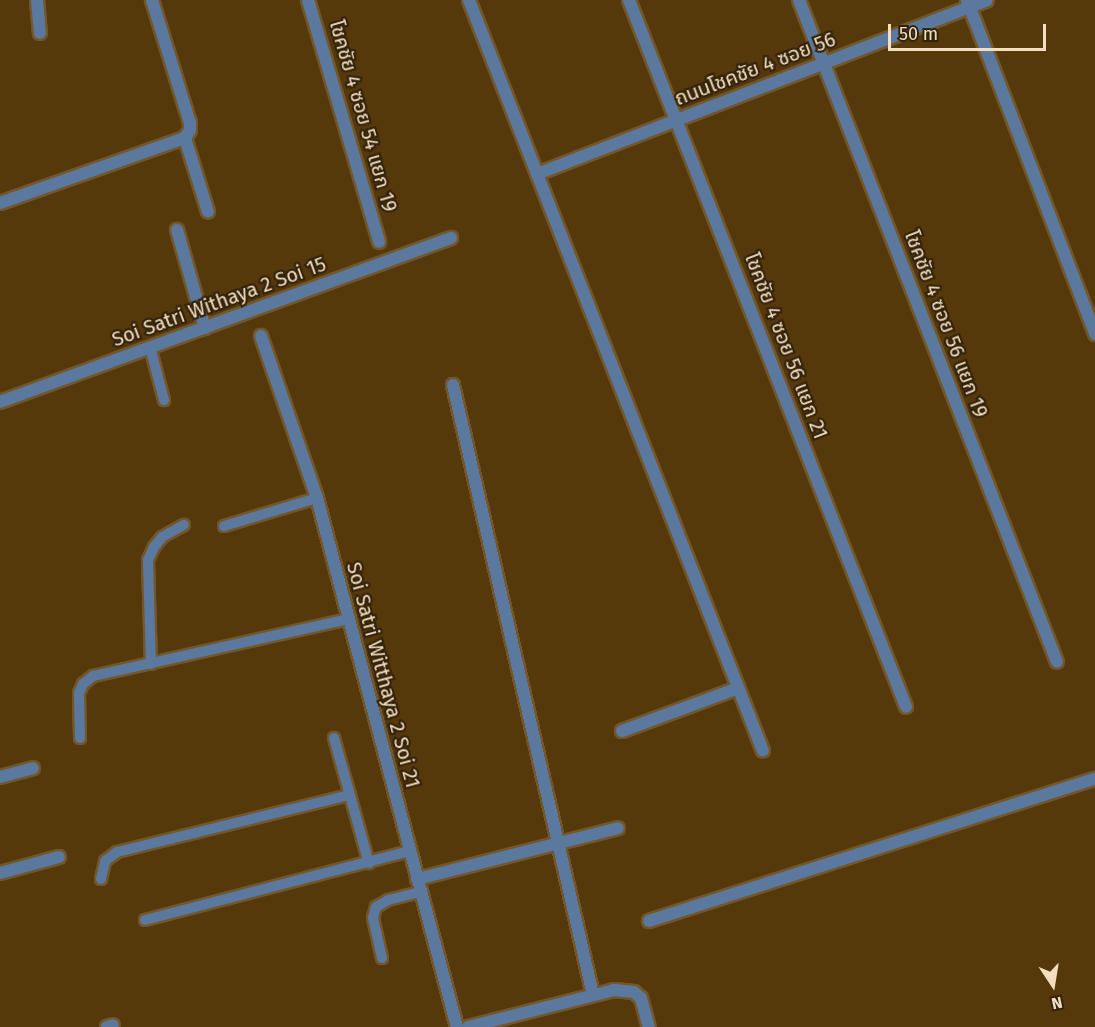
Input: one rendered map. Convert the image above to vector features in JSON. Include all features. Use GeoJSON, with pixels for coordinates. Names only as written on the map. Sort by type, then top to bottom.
{"type":"FeatureCollection","features":[{"type":"Feature","properties":{"kind":"street"},"geometry":{"type":"LineString","coordinates":[[37,0],[40,33]]}},
{"type":"Feature","properties":{"kind":"street"},"geometry":{"type":"LineString","coordinates":[[0,203],[185,138],[190,130],[190,123],[152,0]]}},
{"type":"Feature","properties":{"kind":"street","name":"โชคชัย 4 ซอย 54 แยก 19"},"geometry":{"type":"LineString","coordinates":[[308,0],[379,242]]}},
{"type":"Feature","properties":{"kind":"street"},"geometry":{"type":"LineString","coordinates":[[469,0],[763,751]]}},
{"type":"Feature","properties":{"kind":"street","name":"โชคชัย 4 ซอย 56 แยก 21"},"geometry":{"type":"LineString","coordinates":[[629,0],[906,707]]}},
{"type":"Feature","properties":{"kind":"street","name":"โชคชัย 4 ซอย 56 แยก 19"},"geometry":{"type":"LineString","coordinates":[[799,0],[1057,662]]}},
{"type":"Feature","properties":{"kind":"street","name":"ถนนโชคชัย 4 ซอย 56"},"geometry":{"type":"LineString","coordinates":[[537,174],[825,63],[969,3],[987,0]]}},
{"type":"Feature","properties":{"kind":"street"},"geometry":{"type":"LineString","coordinates":[[969,3],[1095,334]]}},
{"type":"Feature","properties":{"kind":"street"},"geometry":{"type":"LineString","coordinates":[[185,138],[208,212]]}},
{"type":"Feature","properties":{"kind":"street"},"geometry":{"type":"LineString","coordinates":[[177,230],[205,327]]}},
{"type":"Feature","properties":{"kind":"street","name":"Soi Satri Withaya 2 Soi 15"},"geometry":{"type":"LineString","coordinates":[[0,402],[451,238]]}},
{"type":"Feature","properties":{"kind":"street","name":"Soi Satri Witthaya 2 Soi 21"},"geometry":{"type":"LineString","coordinates":[[261,336],[317,498],[457,1027]]}},
{"type":"Feature","properties":{"kind":"street"},"geometry":{"type":"LineString","coordinates":[[453,385],[593,995]]}},
{"type":"Feature","properties":{"kind":"street"},"geometry":{"type":"LineString","coordinates":[[622,731],[738,688]]}},
{"type":"Feature","properties":{"kind":"street"},"geometry":{"type":"LineString","coordinates":[[0,777],[33,768]]}},
{"type":"Feature","properties":{"kind":"street"},"geometry":{"type":"LineString","coordinates":[[649,921],[1095,779]]}},
{"type":"Feature","properties":{"kind":"street"},"geometry":{"type":"LineString","coordinates":[[417,879],[618,828]]}},
{"type":"Feature","properties":{"kind":"street"},"geometry":{"type":"LineString","coordinates":[[0,873],[59,857]]}},
{"type":"Feature","properties":{"kind":"street"},"geometry":{"type":"LineString","coordinates":[[468,1027],[614,990],[634,992],[645,1006],[649,1027]]}},
{"type":"Feature","properties":{"kind":"lane"},"geometry":{"type":"LineString","coordinates":[[150,347],[164,400]]}},
{"type":"Feature","properties":{"kind":"lane"},"geometry":{"type":"LineString","coordinates":[[224,526],[317,498]]}},
{"type":"Feature","properties":{"kind":"lane"},"geometry":{"type":"LineString","coordinates":[[151,664],[148,560],[153,547],[162,537],[184,525]]}},
{"type":"Feature","properties":{"kind":"lane"},"geometry":{"type":"LineString","coordinates":[[80,738],[79,693],[83,684],[93,676],[349,619]]}},
{"type":"Feature","properties":{"kind":"lane"},"geometry":{"type":"LineString","coordinates":[[334,738],[369,863]]}},
{"type":"Feature","properties":{"kind":"lane"},"geometry":{"type":"LineString","coordinates":[[101,879],[105,861],[117,852],[350,795]]}},
{"type":"Feature","properties":{"kind":"lane"},"geometry":{"type":"LineString","coordinates":[[145,920],[409,851]]}},
{"type":"Feature","properties":{"kind":"lane"},"geometry":{"type":"LineString","coordinates":[[381,958],[373,918],[376,907],[388,900],[420,892]]}}]}
